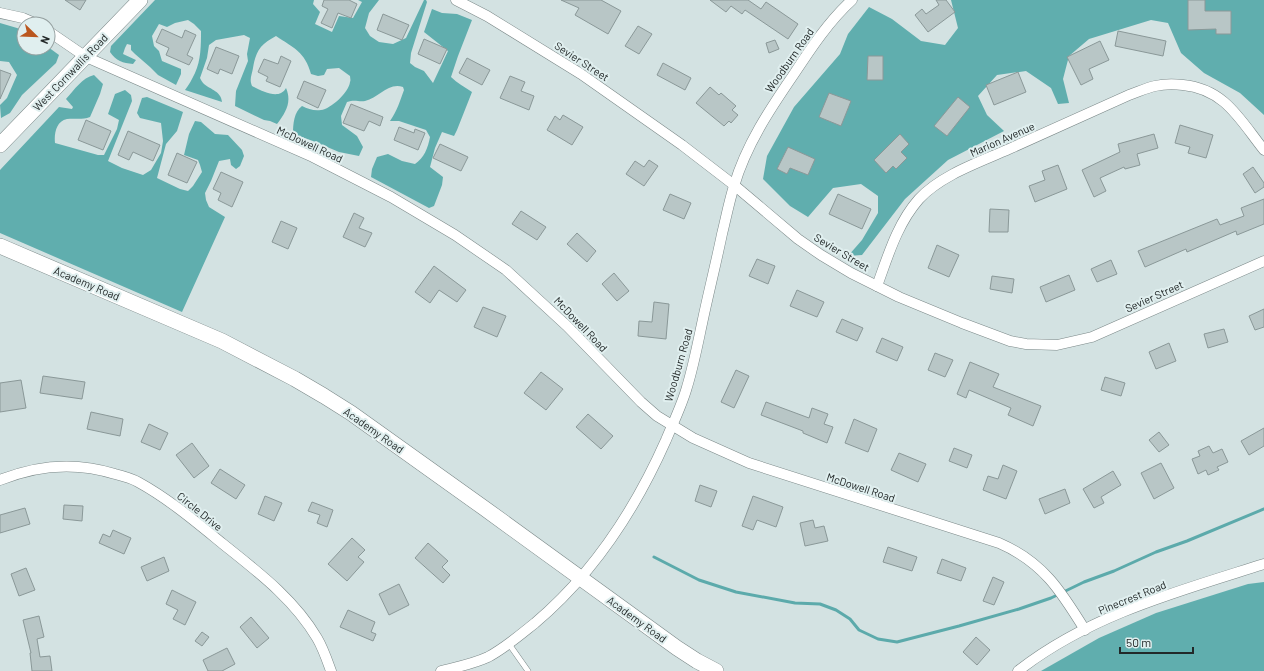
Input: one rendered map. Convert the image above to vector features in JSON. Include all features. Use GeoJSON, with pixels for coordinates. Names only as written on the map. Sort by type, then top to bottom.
{"type":"FeatureCollection","features":[{"type":"Feature","properties":{"kind":"main road","name":"West Cornwallis Road"},"geometry":{"type":"LineString","coordinates":[[0,145],[140,0]]}},
{"type":"Feature","properties":{"kind":"main road","name":"Academy Road"},"geometry":{"type":"LineString","coordinates":[[0,246],[222,341],[306,386],[351,413],[677,648],[716,671]]}},
{"type":"Feature","properties":{"kind":"street","name":"Sevier Street"},"geometry":{"type":"LineString","coordinates":[[456,0],[487,16],[581,74],[682,145],[734,185],[804,243],[851,273],[899,297],[1010,341],[1026,344],[1058,345],[1092,337],[1264,261]]}},
{"type":"Feature","properties":{"kind":"street","name":"Woodburn Road"},"geometry":{"type":"LineString","coordinates":[[441,671],[470,664],[487,657],[509,644],[542,617],[581,579],[604,549],[644,487],[672,426],[686,389],[696,355],[734,185],[751,143],[766,116],[815,43],[849,1]]}},
{"type":"Feature","properties":{"kind":"street"},"geometry":{"type":"LineString","coordinates":[[0,13],[16,17]]}},
{"type":"Feature","properties":{"kind":"street","name":"McDowell Road"},"geometry":{"type":"LineString","coordinates":[[56,36],[86,57],[313,158],[391,197],[455,235],[506,270],[567,326],[641,402],[657,416],[693,438],[749,463],[1012,548],[1033,562],[1045,573],[1069,604],[1085,630]]}},
{"type":"Feature","properties":{"kind":"street","name":"Marion Avenue"},"geometry":{"type":"LineString","coordinates":[[876,286],[899,227],[920,199],[938,183],[965,169],[1129,95],[1155,86],[1171,84],[1192,86],[1213,93],[1226,102],[1236,113],[1264,150]]}},
{"type":"Feature","properties":{"kind":"street","name":"Circle Drive"},"geometry":{"type":"LineString","coordinates":[[0,480],[45,468],[71,466],[104,470],[138,482],[169,501],[279,590],[316,637],[331,671]]}},
{"type":"Feature","properties":{"kind":"street","name":"Pinecrest Road"},"geometry":{"type":"LineString","coordinates":[[1018,671],[1048,650],[1111,617],[1143,604],[1264,564]]}},
{"type":"Feature","properties":{"kind":"lane"},"geometry":{"type":"LineString","coordinates":[[509,644],[528,671]]}},
{"type":"Feature","properties":{"kind":"shaded area"},"geometry":{"type":"Polygon","coordinates":[[[155,0],[314,0],[313,4],[320,12],[315,24],[332,32],[339,16],[353,18],[362,2],[358,0],[379,0],[369,13],[365,28],[370,36],[379,42],[393,44],[406,38],[424,0],[426,0],[427,2],[411,53],[410,63],[424,71],[433,83],[448,51],[424,32],[432,9],[442,13],[457,14],[472,20],[451,77],[472,92],[454,136],[442,132],[435,148],[430,167],[443,177],[442,185],[434,206],[429,208],[371,177],[372,169],[377,157],[388,154],[402,161],[415,164],[421,159],[427,149],[430,137],[426,130],[399,121],[390,121],[400,102],[404,90],[403,87],[398,86],[388,88],[365,101],[347,102],[341,116],[342,125],[357,136],[363,147],[359,156],[339,152],[293,134],[294,122],[297,112],[302,106],[311,110],[330,107],[343,95],[349,86],[350,76],[339,68],[327,69],[324,75],[318,76],[311,74],[306,60],[302,55],[276,36],[260,48],[254,62],[251,81],[252,86],[270,94],[281,93],[286,88],[288,93],[287,107],[277,124],[264,120],[235,106],[236,91],[248,61],[247,54],[250,38],[244,35],[216,40],[209,45],[207,58],[200,78],[204,84],[220,95],[222,102],[185,90],[192,80],[197,68],[201,47],[201,31],[188,20],[175,23],[167,27],[159,24],[152,36],[154,46],[159,51],[162,61],[181,69],[181,74],[176,85],[158,75],[131,50],[131,45],[127,44],[123,54],[136,60],[133,64],[123,62],[115,58],[110,52],[111,46],[155,0]]]}},
{"type":"Feature","properties":{"kind":"shaded area"},"geometry":{"type":"Polygon","coordinates":[[[951,0],[1264,0],[1264,115],[1240,93],[1204,73],[1181,53],[1168,23],[1151,20],[1089,39],[1069,56],[1063,79],[1069,103],[1058,104],[1051,88],[1026,71],[997,75],[978,96],[987,115],[1004,131],[948,160],[905,199],[862,255],[848,256],[862,240],[878,213],[878,196],[861,184],[833,188],[808,217],[790,206],[763,179],[767,156],[794,107],[840,54],[848,34],[869,7],[892,19],[921,41],[945,45],[958,28],[951,0]]]}},
{"type":"Feature","properties":{"kind":"shaded area"},"geometry":{"type":"Polygon","coordinates":[[[0,23],[16,28],[16,56],[56,56],[56,53],[59,55],[56,63],[22,95],[10,113],[1,118],[0,105],[7,98],[17,75],[9,62],[0,61],[0,23]]]}},
{"type":"Feature","properties":{"kind":"shaded area"},"geometry":{"type":"Polygon","coordinates":[[[94,75],[103,84],[90,117],[81,119],[67,119],[60,122],[55,132],[55,143],[98,155],[104,155],[117,129],[119,120],[108,114],[115,94],[125,90],[131,95],[132,101],[108,161],[122,168],[143,175],[151,170],[161,153],[163,141],[161,123],[140,118],[137,113],[142,98],[147,97],[183,112],[177,131],[166,144],[157,178],[180,189],[188,191],[193,186],[202,172],[200,165],[198,160],[184,155],[189,134],[195,121],[201,122],[215,134],[228,135],[242,150],[244,156],[240,166],[236,169],[231,165],[230,159],[219,161],[205,193],[209,207],[225,217],[182,312],[0,233],[0,170],[59,107],[72,109],[73,107],[66,99],[82,81],[94,75]]]}},
{"type":"Feature","properties":{"kind":"shaded area"},"geometry":{"type":"Polygon","coordinates":[[[1264,582],[1264,671],[1041,671],[1099,638],[1156,613],[1248,584],[1264,582]]]}},
{"type":"Feature","properties":{"kind":"building"},"geometry":{"type":"Polygon","coordinates":[[[65,0],[86,0],[80,10],[65,0]]]}},
{"type":"Feature","properties":{"kind":"building"},"geometry":{"type":"Polygon","coordinates":[[[324,0],[349,0],[357,4],[351,18],[338,13],[332,28],[321,23],[328,9],[322,6],[324,0]]]}},
{"type":"Feature","properties":{"kind":"building"},"geometry":{"type":"Polygon","coordinates":[[[561,0],[601,0],[621,11],[608,34],[575,15],[579,8],[561,0]]]}},
{"type":"Feature","properties":{"kind":"building"},"geometry":{"type":"Polygon","coordinates":[[[710,0],[748,0],[761,9],[766,2],[798,24],[788,39],[745,10],[742,14],[731,6],[726,12],[710,0]]]}},
{"type":"Feature","properties":{"kind":"building"},"geometry":{"type":"Polygon","coordinates":[[[936,0],[946,0],[955,12],[928,32],[915,15],[922,9],[926,14],[939,5],[936,0]]]}},
{"type":"Feature","properties":{"kind":"building"},"geometry":{"type":"Polygon","coordinates":[[[1188,0],[1205,0],[1205,11],[1231,11],[1231,34],[1216,34],[1216,29],[1188,30],[1188,0]]]}},
{"type":"Feature","properties":{"kind":"building"},"geometry":{"type":"Polygon","coordinates":[[[383,14],[409,25],[402,40],[377,30],[383,14]]]}},
{"type":"Feature","properties":{"kind":"building"},"geometry":{"type":"Polygon","coordinates":[[[638,26],[652,34],[639,54],[625,46],[638,26]]]}},
{"type":"Feature","properties":{"kind":"building"},"geometry":{"type":"Polygon","coordinates":[[[162,29],[182,38],[185,30],[196,35],[187,55],[193,58],[189,65],[166,55],[169,48],[156,42],[162,29]]]}},
{"type":"Feature","properties":{"kind":"building"},"geometry":{"type":"Polygon","coordinates":[[[1118,31],[1166,41],[1163,56],[1115,46],[1118,31]]]}},
{"type":"Feature","properties":{"kind":"building"},"geometry":{"type":"Polygon","coordinates":[[[424,39],[447,49],[440,64],[418,54],[424,39]]]}},
{"type":"Feature","properties":{"kind":"building"},"geometry":{"type":"Polygon","coordinates":[[[775,40],[779,49],[769,53],[766,43],[775,40]]]}},
{"type":"Feature","properties":{"kind":"building"},"geometry":{"type":"Polygon","coordinates":[[[1100,41],[1109,60],[1089,69],[1093,79],[1081,85],[1067,57],[1100,41]]]}},
{"type":"Feature","properties":{"kind":"building"},"geometry":{"type":"Polygon","coordinates":[[[216,47],[239,56],[232,74],[220,69],[218,74],[207,69],[216,47]]]}},
{"type":"Feature","properties":{"kind":"building"},"geometry":{"type":"Polygon","coordinates":[[[281,56],[291,61],[280,87],[266,81],[268,77],[258,72],[264,59],[278,64],[281,56]]]}},
{"type":"Feature","properties":{"kind":"building"},"geometry":{"type":"Polygon","coordinates":[[[868,56],[883,56],[883,80],[867,80],[868,56]]]}},
{"type":"Feature","properties":{"kind":"building"},"geometry":{"type":"Polygon","coordinates":[[[467,58],[490,70],[482,85],[459,73],[467,58]]]}},
{"type":"Feature","properties":{"kind":"building"},"geometry":{"type":"Polygon","coordinates":[[[663,63],[691,78],[685,90],[657,75],[663,63]]]}},
{"type":"Feature","properties":{"kind":"building"},"geometry":{"type":"Polygon","coordinates":[[[0,70],[11,74],[0,99],[0,70]]]}},
{"type":"Feature","properties":{"kind":"building"},"geometry":{"type":"Polygon","coordinates":[[[1018,72],[1026,92],[994,105],[986,85],[1018,72]]]}},
{"type":"Feature","properties":{"kind":"building"},"geometry":{"type":"Polygon","coordinates":[[[510,76],[525,82],[521,91],[534,96],[529,110],[500,98],[510,76]]]}},
{"type":"Feature","properties":{"kind":"building"},"geometry":{"type":"Polygon","coordinates":[[[304,81],[326,90],[318,108],[297,98],[304,81]]]}},
{"type":"Feature","properties":{"kind":"building"},"geometry":{"type":"Polygon","coordinates":[[[710,87],[719,95],[721,93],[736,106],[732,110],[738,115],[731,123],[729,121],[724,126],[696,103],[710,87]]]}},
{"type":"Feature","properties":{"kind":"building"},"geometry":{"type":"Polygon","coordinates":[[[829,93],[851,101],[841,126],[819,117],[829,93]]]}},
{"type":"Feature","properties":{"kind":"building"},"geometry":{"type":"Polygon","coordinates":[[[958,97],[970,107],[947,136],[934,126],[958,97]]]}},
{"type":"Feature","properties":{"kind":"building"},"geometry":{"type":"Polygon","coordinates":[[[351,104],[383,117],[380,126],[369,121],[364,131],[343,123],[351,104]]]}},
{"type":"Feature","properties":{"kind":"building"},"geometry":{"type":"Polygon","coordinates":[[[563,115],[583,127],[572,145],[547,130],[555,116],[560,120],[563,115]]]}},
{"type":"Feature","properties":{"kind":"building"},"geometry":{"type":"Polygon","coordinates":[[[86,120],[111,131],[103,150],[78,140],[86,120]]]}},
{"type":"Feature","properties":{"kind":"building"},"geometry":{"type":"Polygon","coordinates":[[[1180,125],[1213,135],[1206,158],[1188,153],[1190,147],[1175,143],[1180,125]]]}},
{"type":"Feature","properties":{"kind":"building"},"geometry":{"type":"Polygon","coordinates":[[[399,127],[414,133],[415,129],[425,133],[418,150],[394,140],[399,127]]]}},
{"type":"Feature","properties":{"kind":"building"},"geometry":{"type":"Polygon","coordinates":[[[128,131],[160,145],[153,161],[133,152],[129,160],[118,155],[128,131]]]}},
{"type":"Feature","properties":{"kind":"building"},"geometry":{"type":"Polygon","coordinates":[[[900,134],[909,144],[901,152],[907,158],[896,169],[893,166],[886,173],[874,160],[900,134]]]}},
{"type":"Feature","properties":{"kind":"building"},"geometry":{"type":"Polygon","coordinates":[[[1154,134],[1158,148],[1137,154],[1140,165],[1125,169],[1124,167],[1100,178],[1106,191],[1094,197],[1082,170],[1120,152],[1118,144],[1154,134]]]}},
{"type":"Feature","properties":{"kind":"building"},"geometry":{"type":"Polygon","coordinates":[[[440,144],[468,157],[461,171],[433,158],[440,144]]]}},
{"type":"Feature","properties":{"kind":"building"},"geometry":{"type":"Polygon","coordinates":[[[788,147],[815,159],[808,175],[790,168],[787,174],[777,169],[788,147]]]}},
{"type":"Feature","properties":{"kind":"building"},"geometry":{"type":"Polygon","coordinates":[[[177,153],[197,162],[187,183],[168,175],[177,153]]]}},
{"type":"Feature","properties":{"kind":"building"},"geometry":{"type":"Polygon","coordinates":[[[649,160],[658,166],[644,186],[626,174],[635,161],[644,167],[649,160]]]}},
{"type":"Feature","properties":{"kind":"building"},"geometry":{"type":"Polygon","coordinates":[[[1058,165],[1067,189],[1035,202],[1029,186],[1045,180],[1042,171],[1058,165]]]}},
{"type":"Feature","properties":{"kind":"building"},"geometry":{"type":"Polygon","coordinates":[[[1253,167],[1264,183],[1264,187],[1255,193],[1243,174],[1253,167]]]}},
{"type":"Feature","properties":{"kind":"building"},"geometry":{"type":"Polygon","coordinates":[[[221,172],[243,182],[232,207],[218,200],[221,193],[213,189],[221,172]]]}},
{"type":"Feature","properties":{"kind":"building"},"geometry":{"type":"Polygon","coordinates":[[[670,194],[691,203],[684,219],[663,210],[670,194]]]}},
{"type":"Feature","properties":{"kind":"building"},"geometry":{"type":"Polygon","coordinates":[[[838,194],[871,209],[862,229],[829,214],[838,194]]]}},
{"type":"Feature","properties":{"kind":"building"},"geometry":{"type":"Polygon","coordinates":[[[1264,199],[1264,224],[1237,235],[1236,231],[1187,252],[1186,249],[1145,267],[1138,251],[1217,219],[1220,225],[1244,216],[1241,208],[1264,199]]]}},
{"type":"Feature","properties":{"kind":"building"},"geometry":{"type":"Polygon","coordinates":[[[990,209],[1009,210],[1008,232],[989,232],[990,209]]]}},
{"type":"Feature","properties":{"kind":"building"},"geometry":{"type":"Polygon","coordinates":[[[521,211],[546,227],[537,240],[512,224],[521,211]]]}},
{"type":"Feature","properties":{"kind":"building"},"geometry":{"type":"Polygon","coordinates":[[[354,213],[364,218],[359,228],[372,233],[365,247],[343,237],[354,213]]]}},
{"type":"Feature","properties":{"kind":"building"},"geometry":{"type":"Polygon","coordinates":[[[281,221],[297,228],[288,249],[272,242],[281,221]]]}},
{"type":"Feature","properties":{"kind":"building"},"geometry":{"type":"Polygon","coordinates":[[[577,233],[596,251],[587,262],[567,244],[577,233]]]}},
{"type":"Feature","properties":{"kind":"building"},"geometry":{"type":"Polygon","coordinates":[[[937,245],[959,255],[949,277],[928,268],[937,245]]]}},
{"type":"Feature","properties":{"kind":"building"},"geometry":{"type":"Polygon","coordinates":[[[757,259],[775,266],[768,284],[749,276],[757,259]]]}},
{"type":"Feature","properties":{"kind":"building"},"geometry":{"type":"Polygon","coordinates":[[[1111,260],[1117,274],[1097,282],[1091,269],[1111,260]]]}},
{"type":"Feature","properties":{"kind":"building"},"geometry":{"type":"Polygon","coordinates":[[[434,266],[466,290],[457,302],[439,290],[430,303],[415,292],[434,266]]]}},
{"type":"Feature","properties":{"kind":"building"},"geometry":{"type":"Polygon","coordinates":[[[614,273],[629,291],[617,301],[602,284],[614,273]]]}},
{"type":"Feature","properties":{"kind":"building"},"geometry":{"type":"Polygon","coordinates":[[[1069,275],[1075,290],[1046,302],[1040,287],[1069,275]]]}},
{"type":"Feature","properties":{"kind":"building"},"geometry":{"type":"Polygon","coordinates":[[[992,276],[1014,279],[1012,293],[990,289],[992,276]]]}},
{"type":"Feature","properties":{"kind":"building"},"geometry":{"type":"Polygon","coordinates":[[[797,290],[824,302],[817,317],[790,306],[797,290]]]}},
{"type":"Feature","properties":{"kind":"building"},"geometry":{"type":"Polygon","coordinates":[[[654,302],[669,304],[666,339],[638,336],[639,321],[652,322],[654,302]]]}},
{"type":"Feature","properties":{"kind":"building"},"geometry":{"type":"Polygon","coordinates":[[[483,307],[506,316],[497,337],[474,327],[483,307]]]}},
{"type":"Feature","properties":{"kind":"building"},"geometry":{"type":"Polygon","coordinates":[[[1264,309],[1264,327],[1255,330],[1249,316],[1264,309]]]}},
{"type":"Feature","properties":{"kind":"building"},"geometry":{"type":"Polygon","coordinates":[[[842,319],[863,328],[857,341],[836,332],[842,319]]]}},
{"type":"Feature","properties":{"kind":"building"},"geometry":{"type":"Polygon","coordinates":[[[1224,329],[1228,342],[1208,348],[1204,334],[1224,329]]]}},
{"type":"Feature","properties":{"kind":"building"},"geometry":{"type":"Polygon","coordinates":[[[882,338],[903,347],[897,361],[876,352],[882,338]]]}},
{"type":"Feature","properties":{"kind":"building"},"geometry":{"type":"Polygon","coordinates":[[[1169,343],[1176,361],[1156,369],[1149,352],[1169,343]]]}},
{"type":"Feature","properties":{"kind":"building"},"geometry":{"type":"Polygon","coordinates":[[[935,353],[953,360],[945,377],[928,370],[935,353]]]}},
{"type":"Feature","properties":{"kind":"building"},"geometry":{"type":"Polygon","coordinates":[[[970,362],[999,374],[993,387],[1041,406],[1033,426],[1008,415],[1011,408],[969,390],[966,398],[957,394],[970,362]]]}},
{"type":"Feature","properties":{"kind":"building"},"geometry":{"type":"Polygon","coordinates":[[[736,370],[749,376],[734,408],[721,402],[736,370]]]}},
{"type":"Feature","properties":{"kind":"building"},"geometry":{"type":"Polygon","coordinates":[[[541,372],[563,389],[546,410],[524,393],[541,372]]]}},
{"type":"Feature","properties":{"kind":"building"},"geometry":{"type":"Polygon","coordinates":[[[43,376],[85,382],[82,399],[40,393],[43,376]]]}},
{"type":"Feature","properties":{"kind":"building"},"geometry":{"type":"Polygon","coordinates":[[[1105,377],[1125,383],[1121,396],[1101,390],[1105,377]]]}},
{"type":"Feature","properties":{"kind":"building"},"geometry":{"type":"Polygon","coordinates":[[[21,380],[26,408],[0,412],[0,383],[21,380]]]}},
{"type":"Feature","properties":{"kind":"building"},"geometry":{"type":"Polygon","coordinates":[[[766,402],[809,418],[812,408],[828,414],[824,424],[833,427],[827,443],[803,433],[803,431],[761,415],[766,402]]]}},
{"type":"Feature","properties":{"kind":"building"},"geometry":{"type":"Polygon","coordinates":[[[91,412],[123,419],[120,436],[87,429],[91,412]]]}},
{"type":"Feature","properties":{"kind":"building"},"geometry":{"type":"Polygon","coordinates":[[[588,414],[613,436],[601,449],[576,427],[588,414]]]}},
{"type":"Feature","properties":{"kind":"building"},"geometry":{"type":"Polygon","coordinates":[[[854,419],[877,429],[868,452],[845,443],[854,419]]]}},
{"type":"Feature","properties":{"kind":"building"},"geometry":{"type":"Polygon","coordinates":[[[149,424],[168,433],[160,450],[141,442],[149,424]]]}},
{"type":"Feature","properties":{"kind":"building"},"geometry":{"type":"Polygon","coordinates":[[[1264,428],[1264,446],[1249,455],[1241,441],[1264,428]]]}},
{"type":"Feature","properties":{"kind":"building"},"geometry":{"type":"Polygon","coordinates":[[[1159,432],[1169,445],[1159,452],[1149,440],[1159,432]]]}},
{"type":"Feature","properties":{"kind":"building"},"geometry":{"type":"Polygon","coordinates":[[[192,443],[209,466],[194,478],[176,455],[192,443]]]}},
{"type":"Feature","properties":{"kind":"building"},"geometry":{"type":"Polygon","coordinates":[[[1209,446],[1213,453],[1222,449],[1228,462],[1217,467],[1219,470],[1208,475],[1206,470],[1198,474],[1192,459],[1200,456],[1198,451],[1209,446]]]}},
{"type":"Feature","properties":{"kind":"building"},"geometry":{"type":"Polygon","coordinates":[[[954,448],[972,455],[967,468],[949,461],[954,448]]]}},
{"type":"Feature","properties":{"kind":"building"},"geometry":{"type":"Polygon","coordinates":[[[899,453],[926,464],[918,482],[891,470],[899,453]]]}},
{"type":"Feature","properties":{"kind":"building"},"geometry":{"type":"Polygon","coordinates":[[[1161,463],[1174,488],[1154,499],[1141,473],[1161,463]]]}},
{"type":"Feature","properties":{"kind":"building"},"geometry":{"type":"Polygon","coordinates":[[[1003,465],[1017,471],[1006,499],[983,490],[988,476],[998,479],[1003,465]]]}},
{"type":"Feature","properties":{"kind":"building"},"geometry":{"type":"Polygon","coordinates":[[[220,469],[245,485],[236,499],[211,483],[220,469]]]}},
{"type":"Feature","properties":{"kind":"building"},"geometry":{"type":"Polygon","coordinates":[[[1113,471],[1121,485],[1101,497],[1104,503],[1094,508],[1083,489],[1113,471]]]}},
{"type":"Feature","properties":{"kind":"building"},"geometry":{"type":"Polygon","coordinates":[[[700,485],[717,491],[711,507],[695,501],[700,485]]]}},
{"type":"Feature","properties":{"kind":"building"},"geometry":{"type":"Polygon","coordinates":[[[1065,489],[1070,503],[1045,514],[1039,499],[1065,489]]]}},
{"type":"Feature","properties":{"kind":"building"},"geometry":{"type":"Polygon","coordinates":[[[265,496],[282,503],[274,521],[258,514],[265,496]]]}},
{"type":"Feature","properties":{"kind":"building"},"geometry":{"type":"Polygon","coordinates":[[[753,496],[783,507],[776,527],[757,520],[753,530],[742,526],[753,496]]]}},
{"type":"Feature","properties":{"kind":"building"},"geometry":{"type":"Polygon","coordinates":[[[312,502],[333,510],[327,527],[317,523],[320,515],[308,511],[312,502]]]}},
{"type":"Feature","properties":{"kind":"building"},"geometry":{"type":"Polygon","coordinates":[[[64,505],[83,506],[82,521],[63,519],[64,505]]]}},
{"type":"Feature","properties":{"kind":"building"},"geometry":{"type":"Polygon","coordinates":[[[25,508],[30,524],[0,533],[0,515],[25,508]]]}},
{"type":"Feature","properties":{"kind":"building"},"geometry":{"type":"Polygon","coordinates":[[[813,520],[815,528],[824,526],[828,541],[805,546],[800,523],[813,520]]]}},
{"type":"Feature","properties":{"kind":"building"},"geometry":{"type":"Polygon","coordinates":[[[113,530],[131,538],[124,554],[99,543],[103,534],[110,537],[113,530]]]}},
{"type":"Feature","properties":{"kind":"building"},"geometry":{"type":"Polygon","coordinates":[[[352,538],[365,550],[358,557],[364,562],[347,581],[328,564],[352,538]]]}},
{"type":"Feature","properties":{"kind":"building"},"geometry":{"type":"Polygon","coordinates":[[[428,543],[448,561],[442,567],[450,575],[443,583],[415,558],[428,543]]]}},
{"type":"Feature","properties":{"kind":"building"},"geometry":{"type":"Polygon","coordinates":[[[888,547],[917,557],[912,571],[883,562],[888,547]]]}},
{"type":"Feature","properties":{"kind":"building"},"geometry":{"type":"Polygon","coordinates":[[[164,557],[169,571],[147,581],[141,567],[164,557]]]}},
{"type":"Feature","properties":{"kind":"building"},"geometry":{"type":"Polygon","coordinates":[[[942,559],[966,568],[961,581],[937,573],[942,559]]]}},
{"type":"Feature","properties":{"kind":"building"},"geometry":{"type":"Polygon","coordinates":[[[26,568],[35,590],[19,596],[11,574],[26,568]]]}},
{"type":"Feature","properties":{"kind":"building"},"geometry":{"type":"Polygon","coordinates":[[[993,577],[1004,582],[994,605],[983,601],[993,577]]]}},
{"type":"Feature","properties":{"kind":"building"},"geometry":{"type":"Polygon","coordinates":[[[399,584],[409,605],[389,615],[379,594],[399,584]]]}},
{"type":"Feature","properties":{"kind":"building"},"geometry":{"type":"Polygon","coordinates":[[[172,590],[196,602],[185,625],[173,619],[178,610],[166,604],[172,590]]]}},
{"type":"Feature","properties":{"kind":"building"},"geometry":{"type":"Polygon","coordinates":[[[348,610],[375,622],[371,632],[376,634],[373,641],[340,627],[348,610]]]}},
{"type":"Feature","properties":{"kind":"building"},"geometry":{"type":"Polygon","coordinates":[[[39,616],[44,637],[37,639],[40,657],[50,656],[52,671],[32,671],[31,653],[23,620],[39,616]]]}},
{"type":"Feature","properties":{"kind":"building"},"geometry":{"type":"Polygon","coordinates":[[[251,617],[269,638],[257,648],[240,627],[251,617]]]}},
{"type":"Feature","properties":{"kind":"building"},"geometry":{"type":"Polygon","coordinates":[[[202,632],[209,637],[202,646],[195,641],[202,632]]]}},
{"type":"Feature","properties":{"kind":"building"},"geometry":{"type":"Polygon","coordinates":[[[976,637],[990,650],[977,665],[963,652],[976,637]]]}},
{"type":"Feature","properties":{"kind":"building"},"geometry":{"type":"Polygon","coordinates":[[[227,648],[235,664],[222,671],[208,671],[203,660],[227,648]]]}},
{"type":"Feature","properties":{"kind":"waterway"},"geometry":{"type":"LineString","coordinates":[[654,557],[699,580],[736,592],[795,603],[820,604],[836,610],[850,619],[859,630],[878,639],[897,642],[1019,609],[1051,598],[1084,582],[1264,509]]}}]}
